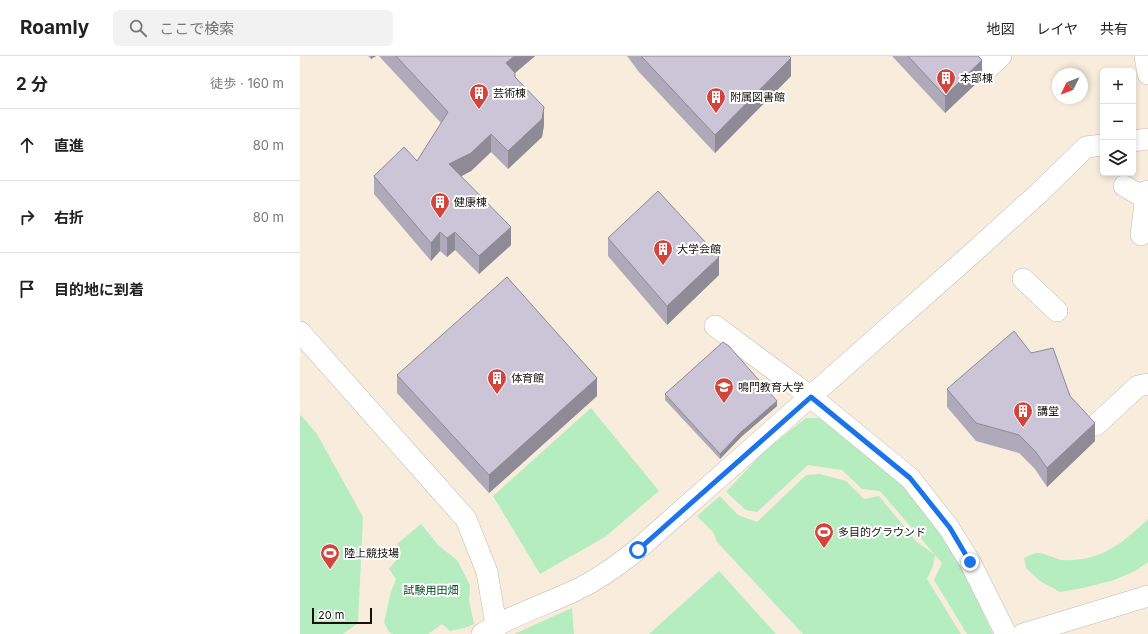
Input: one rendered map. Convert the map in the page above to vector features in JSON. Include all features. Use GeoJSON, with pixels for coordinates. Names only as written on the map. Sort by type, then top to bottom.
{"type":"FeatureCollection","features":[{"type":"Feature","properties":{"kind":"street"},"geometry":{"type":"LineString","coordinates":[[977,56],[988,68],[1001,56]]}},
{"type":"Feature","properties":{"kind":"street"},"geometry":{"type":"LineString","coordinates":[[1145,56],[1148,74]]}},
{"type":"Feature","properties":{"kind":"street"},"geometry":{"type":"LineString","coordinates":[[1136,141],[1148,139]]}},
{"type":"Feature","properties":{"kind":"street"},"geometry":{"type":"LineString","coordinates":[[300,332],[466,519],[487,572],[491,631],[598,579],[638,550],[1039,193],[1086,147],[1100,145]]}},
{"type":"Feature","properties":{"kind":"street"},"geometry":{"type":"LineString","coordinates":[[1124,186],[1138,194],[1146,192],[1141,235]]}},
{"type":"Feature","properties":{"kind":"street"},"geometry":{"type":"LineString","coordinates":[[1024,279],[1057,312]]}},
{"type":"Feature","properties":{"kind":"street"},"geometry":{"type":"LineString","coordinates":[[715,326],[811,397],[910,478],[950,528],[970,562],[1006,634]]}},
{"type":"Feature","properties":{"kind":"street"},"geometry":{"type":"LineString","coordinates":[[1096,425],[1138,386],[1148,384]]}},
{"type":"Feature","properties":{"kind":"street"},"geometry":{"type":"LineString","coordinates":[[1023,634],[1148,596]]}},
{"type":"Feature","properties":{"kind":"green space"},"geometry":{"type":"Polygon","coordinates":[[[591,408],[659,491],[605,537],[540,574],[493,496],[591,408]]]}},
{"type":"Feature","properties":{"kind":"green space","name":"陸上競技場"},"geometry":{"type":"Polygon","coordinates":[[[300,414],[317,434],[363,517],[358,623],[343,634],[300,634],[300,414]]]}},
{"type":"Feature","properties":{"kind":"green space"},"geometry":{"type":"Polygon","coordinates":[[[806,418],[823,418],[905,484],[959,560],[993,634],[967,634],[934,580],[942,563],[880,491],[862,489],[842,470],[808,465],[757,512],[746,510],[726,492],[764,451],[806,418]]]}},
{"type":"Feature","properties":{"kind":"green space","name":"多目的グラウンド"},"geometry":{"type":"Polygon","coordinates":[[[820,474],[846,481],[864,499],[879,496],[917,542],[935,555],[933,566],[927,579],[961,634],[803,634],[717,542],[713,532],[697,516],[720,496],[738,515],[757,522],[806,475],[820,474]]]}},
{"type":"Feature","properties":{"kind":"green space"},"geometry":{"type":"Polygon","coordinates":[[[1148,519],[1148,562],[1135,571],[1114,580],[1060,592],[1040,581],[1026,568],[1024,558],[1036,553],[1041,553],[1062,560],[1076,560],[1088,558],[1110,550],[1148,519]]]}},
{"type":"Feature","properties":{"kind":"green space","name":"試験用田畑"},"geometry":{"type":"Polygon","coordinates":[[[421,524],[439,546],[457,560],[470,585],[469,600],[474,624],[465,628],[450,631],[442,624],[428,634],[393,634],[389,632],[384,622],[391,592],[396,579],[389,569],[401,554],[397,544],[421,524]]]}},
{"type":"Feature","properties":{"kind":"green space"},"geometry":{"type":"Polygon","coordinates":[[[719,571],[776,634],[649,634],[719,571]]]}},
{"type":"Feature","properties":{"kind":"green space"},"geometry":{"type":"Polygon","coordinates":[[[572,608],[574,634],[514,634],[572,608]]]}},
{"type":"Feature","properties":{"kind":"building"},"geometry":{"type":"Polygon","coordinates":[[[396,56],[514,56],[506,63],[515,73],[515,77],[544,107],[542,119],[508,151],[491,134],[471,153],[449,164],[511,227],[479,256],[455,232],[447,238],[440,232],[431,243],[374,176],[404,147],[417,161],[448,112],[396,56]]]}},
{"type":"Feature","properties":{"kind":"building","name":"附属図書館"},"geometry":{"type":"Polygon","coordinates":[[[641,56],[789,56],[791,58],[715,135],[641,56]]]}},
{"type":"Feature","properties":{"kind":"building"},"geometry":{"type":"Polygon","coordinates":[[[908,56],[978,56],[982,60],[945,96],[908,56]]]}},
{"type":"Feature","properties":{"kind":"building","name":"大学会館"},"geometry":{"type":"Polygon","coordinates":[[[658,191],[719,257],[667,306],[608,238],[658,191]]]}},
{"type":"Feature","properties":{"kind":"building","name":"体育館"},"geometry":{"type":"Polygon","coordinates":[[[507,277],[597,378],[489,475],[397,375],[507,277]]]}},
{"type":"Feature","properties":{"kind":"building","name":"講堂"},"geometry":{"type":"Polygon","coordinates":[[[1014,331],[1031,353],[1053,348],[1070,396],[1095,423],[1047,468],[1035,451],[1019,435],[976,423],[947,389],[1014,331]]]}},
{"type":"Feature","properties":{"kind":"building"},"geometry":{"type":"Polygon","coordinates":[[[723,342],[729,346],[777,401],[741,432],[720,454],[665,394],[723,342]]]}},
{"type":"Feature","properties":{"kind":"place","name":"本部棟"},"geometry":{"type":"Point","coordinates":[946,95]}},
{"type":"Feature","properties":{"kind":"place","name":"芸術棟"},"geometry":{"type":"Point","coordinates":[479,110]}},
{"type":"Feature","properties":{"kind":"place","name":"附属図書館"},"geometry":{"type":"Point","coordinates":[716,114]}},
{"type":"Feature","properties":{"kind":"place","name":"健康棟"},"geometry":{"type":"Point","coordinates":[440,219]}},
{"type":"Feature","properties":{"kind":"place","name":"大学会館"},"geometry":{"type":"Point","coordinates":[663,266]}},
{"type":"Feature","properties":{"kind":"place","name":"体育館"},"geometry":{"type":"Point","coordinates":[497,395]}},
{"type":"Feature","properties":{"kind":"place","name":"鳴門教育大学"},"geometry":{"type":"Point","coordinates":[724,404]}},
{"type":"Feature","properties":{"kind":"place","name":"講堂"},"geometry":{"type":"Point","coordinates":[1023,428]}},
{"type":"Feature","properties":{"kind":"place","name":"多目的グラウンド"},"geometry":{"type":"Point","coordinates":[824,549]}},
{"type":"Feature","properties":{"kind":"place","name":"陸上競技場"},"geometry":{"type":"Point","coordinates":[330,570]}},
{"type":"Feature","properties":{"kind":"route"},"geometry":{"type":"LineString","coordinates":[[638,550],[811,397],[910,478],[950,528],[970,562]]}}]}
